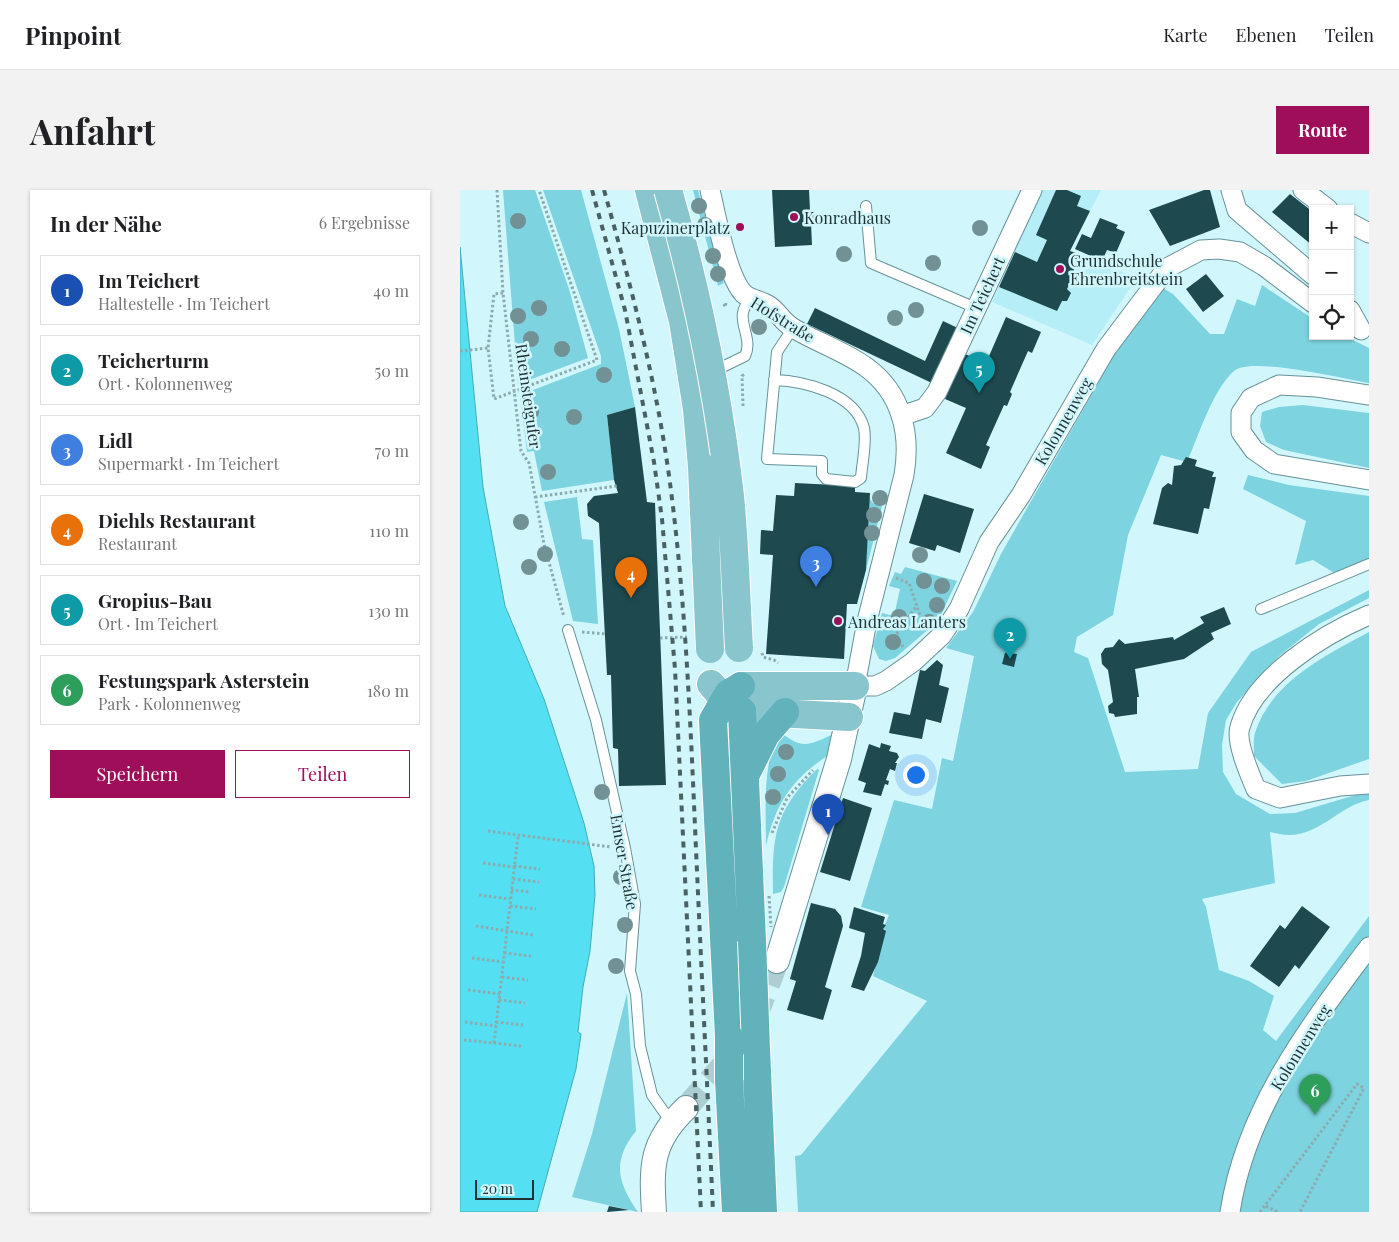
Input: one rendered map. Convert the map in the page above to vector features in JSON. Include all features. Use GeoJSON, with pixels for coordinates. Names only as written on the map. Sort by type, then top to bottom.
{"type":"FeatureCollection","features":[{"type":"Feature","properties":{"kind":"highway"},"geometry":{"type":"LineString","coordinates":[[726,700],[715,747],[736,1212]]}},
{"type":"Feature","properties":{"kind":"highway"},"geometry":{"type":"LineString","coordinates":[[726,700],[745,776],[763,1212]]}},
{"type":"Feature","properties":{"kind":"highway"},"geometry":{"type":"LineString","coordinates":[[745,776],[766,734],[785,712]]}},
{"type":"Feature","properties":{"kind":"main road"},"geometry":{"type":"LineString","coordinates":[[649,190],[683,321],[692,375],[702,467],[710,649],[726,700]]}},
{"type":"Feature","properties":{"kind":"main road"},"geometry":{"type":"LineString","coordinates":[[668,190],[703,321],[730,496],[739,648],[726,700]]}},
{"type":"Feature","properties":{"kind":"main road"},"geometry":{"type":"LineString","coordinates":[[726,700],[854,686]]}},
{"type":"Feature","properties":{"kind":"main road"},"geometry":{"type":"LineString","coordinates":[[726,700],[785,712],[849,717]]}},
{"type":"Feature","properties":{"kind":"street","name":"Hofstraße"},"geometry":{"type":"LineString","coordinates":[[710,190],[734,278],[744,294],[769,306],[793,328],[865,366],[879,377],[888,389],[901,416]]}},
{"type":"Feature","properties":{"kind":"street","name":"Im Teichert"},"geometry":{"type":"LineString","coordinates":[[901,416],[920,410],[932,401],[1032,190]]}},
{"type":"Feature","properties":{"kind":"street"},"geometry":{"type":"LineString","coordinates":[[1231,190],[1237,210],[1309,272]]}},
{"type":"Feature","properties":{"kind":"street"},"geometry":{"type":"LineString","coordinates":[[1303,190],[1323,205]]}},
{"type":"Feature","properties":{"kind":"street"},"geometry":{"type":"LineString","coordinates":[[1354,225],[1369,233]]}},
{"type":"Feature","properties":{"kind":"street","name":"Kolonnenweg"},"geometry":{"type":"LineString","coordinates":[[854,686],[875,686],[881,684],[913,662],[942,635],[951,622],[989,542],[1021,495],[1106,349],[1167,268],[1201,250],[1218,249],[1240,252],[1264,266],[1309,299]]}},
{"type":"Feature","properties":{"kind":"street"},"geometry":{"type":"LineString","coordinates":[[1354,318],[1360,329]]}},
{"type":"Feature","properties":{"kind":"street"},"geometry":{"type":"LineString","coordinates":[[1369,395],[1316,387],[1279,385],[1250,398],[1242,413],[1241,432],[1254,450],[1274,464],[1369,480]]}},
{"type":"Feature","properties":{"kind":"street"},"geometry":{"type":"LineString","coordinates":[[777,961],[839,760],[849,717],[867,621],[881,573],[906,462],[907,434],[901,416]]}},
{"type":"Feature","properties":{"kind":"street"},"geometry":{"type":"LineString","coordinates":[[1369,615],[1345,625],[1287,662],[1250,704],[1239,728],[1245,765],[1256,789],[1280,798],[1340,786],[1369,784]]}},
{"type":"Feature","properties":{"kind":"street","name":"Kolonnenweg"},"geometry":{"type":"LineString","coordinates":[[1230,1212],[1242,1157],[1280,1073],[1308,1029],[1369,947]]}},
{"type":"Feature","properties":{"kind":"street","name":"Emser Straße"},"geometry":{"type":"LineString","coordinates":[[654,1212],[654,1160],[659,1142],[679,1115]]}},
{"type":"Feature","properties":{"kind":"lane"},"geometry":{"type":"LineString","coordinates":[[866,206],[871,263],[976,308]]}},
{"type":"Feature","properties":{"kind":"lane"},"geometry":{"type":"LineString","coordinates":[[706,374],[745,356],[748,345],[742,313],[752,299]]}},
{"type":"Feature","properties":{"kind":"lane"},"geometry":{"type":"LineString","coordinates":[[774,380],[796,381],[813,385],[850,406],[858,415],[864,429],[861,478],[855,482],[826,480],[822,474],[822,461],[767,459],[774,380],[777,352],[793,328]]}},
{"type":"Feature","properties":{"kind":"lane"},"geometry":{"type":"LineString","coordinates":[[1261,609],[1369,564]]}},
{"type":"Feature","properties":{"kind":"lane","name":"Emser Straße"},"geometry":{"type":"LineString","coordinates":[[568,630],[605,756],[626,848],[635,904],[630,971],[636,994],[640,1046],[652,1096],[679,1115]]}},
{"type":"Feature","properties":{"kind":"path","name":"Rheinsteigufer"},"geometry":{"type":"LineString","coordinates":[[497,190],[503,293],[521,452],[529,463],[544,544],[568,630]]}},
{"type":"Feature","properties":{"kind":"path"},"geometry":{"type":"LineString","coordinates":[[503,293],[494,294],[488,348],[494,399],[597,360],[539,190]]}},
{"type":"Feature","properties":{"kind":"path"},"geometry":{"type":"LineString","coordinates":[[460,351],[488,348]]}},
{"type":"Feature","properties":{"kind":"path"},"geometry":{"type":"LineString","coordinates":[[742,408],[742,376],[748,371]]}},
{"type":"Feature","properties":{"kind":"path"},"geometry":{"type":"LineString","coordinates":[[535,497],[617,486]]}},
{"type":"Feature","properties":{"kind":"path"},"geometry":{"type":"LineString","coordinates":[[881,573],[909,583],[920,615]]}},
{"type":"Feature","properties":{"kind":"path"},"geometry":{"type":"LineString","coordinates":[[913,662],[896,635],[917,605]]}},
{"type":"Feature","properties":{"kind":"path"},"geometry":{"type":"LineString","coordinates":[[595,634],[606,634]]}},
{"type":"Feature","properties":{"kind":"path"},"geometry":{"type":"LineString","coordinates":[[771,840],[779,812],[787,798],[819,765],[839,760]]}},
{"type":"Feature","properties":{"kind":"path"},"geometry":{"type":"LineString","coordinates":[[488,831],[626,848]]}},
{"type":"Feature","properties":{"kind":"path"},"geometry":{"type":"LineString","coordinates":[[494,1043],[518,836]]}},
{"type":"Feature","properties":{"kind":"path"},"geometry":{"type":"LineString","coordinates":[[483,863],[540,868]]}},
{"type":"Feature","properties":{"kind":"path"},"geometry":{"type":"LineString","coordinates":[[513,879],[539,882]]}},
{"type":"Feature","properties":{"kind":"path"},"geometry":{"type":"LineString","coordinates":[[769,886],[769,896]]}},
{"type":"Feature","properties":{"kind":"path"},"geometry":{"type":"LineString","coordinates":[[512,890],[530,892]]}},
{"type":"Feature","properties":{"kind":"path"},"geometry":{"type":"LineString","coordinates":[[479,895],[510,899]]}},
{"type":"Feature","properties":{"kind":"path"},"geometry":{"type":"LineString","coordinates":[[510,906],[536,909]]}},
{"type":"Feature","properties":{"kind":"path"},"geometry":{"type":"LineString","coordinates":[[476,926],[533,935]]}},
{"type":"Feature","properties":{"kind":"path"},"geometry":{"type":"LineString","coordinates":[[504,954],[531,956]]}},
{"type":"Feature","properties":{"kind":"path"},"geometry":{"type":"LineString","coordinates":[[472,958],[503,962]]}},
{"type":"Feature","properties":{"kind":"path"},"geometry":{"type":"LineString","coordinates":[[502,977],[528,980]]}},
{"type":"Feature","properties":{"kind":"path"},"geometry":{"type":"LineString","coordinates":[[468,990],[500,994]]}},
{"type":"Feature","properties":{"kind":"path"},"geometry":{"type":"LineString","coordinates":[[499,1000],[525,1003]]}},
{"type":"Feature","properties":{"kind":"path"},"geometry":{"type":"LineString","coordinates":[[465,1022],[523,1025]]}},
{"type":"Feature","properties":{"kind":"path"},"geometry":{"type":"LineString","coordinates":[[464,1040],[522,1046]]}},
{"type":"Feature","properties":{"kind":"path"},"geometry":{"type":"LineString","coordinates":[[1260,1212],[1357,1084],[1364,1088],[1300,1212]]}},
{"type":"Feature","properties":{"kind":"path"},"geometry":{"type":"LineString","coordinates":[[1266,1206],[1278,1212]]}},
{"type":"Feature","properties":{"kind":"shaded area"},"geometry":{"type":"Polygon","coordinates":[[[503,190],[535,190],[569,289],[588,358],[518,384],[503,190]]]}},
{"type":"Feature","properties":{"kind":"shaded area"},"geometry":{"type":"Polygon","coordinates":[[[543,190],[581,190],[619,329],[635,407],[607,415],[614,480],[542,491],[534,451],[527,452],[520,395],[601,364],[601,356],[543,190]]]}},
{"type":"Feature","properties":{"kind":"shaded area"},"geometry":{"type":"Polygon","coordinates":[[[693,190],[698,190],[724,283],[718,286],[693,190]]]}},
{"type":"Feature","properties":{"kind":"shaded area","name":"Grundschule Ehrenbreitstein"},"geometry":{"type":"Polygon","coordinates":[[[1042,190],[1101,190],[1070,250],[1137,278],[1092,345],[992,302],[1042,190]]]}},
{"type":"Feature","properties":{"kind":"shaded area"},"geometry":{"type":"Polygon","coordinates":[[[460,247],[483,487],[505,606],[544,699],[584,823],[594,866],[595,895],[590,951],[583,987],[578,1032],[581,1034],[576,1069],[537,1212],[460,1212],[460,247]]]}},
{"type":"Feature","properties":{"kind":"shaded area"},"geometry":{"type":"Polygon","coordinates":[[[1262,285],[1309,316],[1309,340],[1353,340],[1369,348],[1369,383],[1277,367],[1243,367],[1234,371],[1213,401],[1187,462],[1161,455],[1128,535],[1113,615],[1077,637],[1074,652],[1088,658],[1125,772],[1198,769],[1208,713],[1251,652],[1369,590],[1369,598],[1319,624],[1278,657],[1237,702],[1226,720],[1222,745],[1223,772],[1236,794],[1270,814],[1295,813],[1359,794],[1369,793],[1369,800],[1359,803],[1321,825],[1300,834],[1287,835],[1270,832],[1275,883],[1202,899],[1206,907],[1219,970],[1249,981],[1274,996],[1263,1030],[1276,1041],[1369,916],[1369,936],[1332,985],[1280,1073],[1369,956],[1369,1212],[798,1212],[795,1156],[801,1155],[927,1001],[873,976],[885,929],[883,929],[889,915],[861,907],[894,800],[932,809],[942,758],[953,761],[974,656],[946,648],[973,612],[1001,554],[1114,355],[1163,288],[1173,294],[1210,334],[1224,334],[1237,299],[1255,306],[1262,285]]]}},
{"type":"Feature","properties":{"kind":"shaded area"},"geometry":{"type":"Polygon","coordinates":[[[1303,405],[1369,413],[1369,468],[1284,450],[1266,442],[1260,426],[1262,412],[1279,407],[1303,405]]]}},
{"type":"Feature","properties":{"kind":"shaded area"},"geometry":{"type":"Polygon","coordinates":[[[1248,475],[1289,485],[1369,496],[1369,561],[1336,574],[1313,560],[1295,565],[1306,521],[1243,489],[1248,475]]]}},
{"type":"Feature","properties":{"kind":"shaded area"},"geometry":{"type":"Polygon","coordinates":[[[577,497],[582,539],[593,540],[598,624],[573,621],[544,502],[577,497]]]}},
{"type":"Feature","properties":{"kind":"shaded area"},"geometry":{"type":"Polygon","coordinates":[[[869,498],[873,503],[882,506],[866,570],[869,498]]]}},
{"type":"Feature","properties":{"kind":"shaded area"},"geometry":{"type":"Polygon","coordinates":[[[905,567],[957,581],[938,621],[895,658],[886,661],[879,659],[873,646],[882,613],[894,616],[900,589],[889,586],[895,572],[901,574],[905,567]]]}},
{"type":"Feature","properties":{"kind":"shaded area"},"geometry":{"type":"Polygon","coordinates":[[[1369,632],[1369,759],[1306,781],[1282,784],[1254,756],[1254,736],[1263,715],[1274,699],[1302,672],[1335,650],[1369,632]]]}},
{"type":"Feature","properties":{"kind":"shaded area"},"geometry":{"type":"Polygon","coordinates":[[[779,731],[786,737],[804,744],[816,742],[831,735],[830,754],[805,773],[788,793],[775,817],[766,846],[767,773],[779,731]]]}},
{"type":"Feature","properties":{"kind":"shaded area"},"geometry":{"type":"Polygon","coordinates":[[[817,769],[819,770],[784,887],[781,892],[773,894],[773,856],[778,826],[792,799],[817,769]]]}},
{"type":"Feature","properties":{"kind":"shaded area"},"geometry":{"type":"Polygon","coordinates":[[[627,993],[636,1131],[623,1152],[620,1172],[625,1191],[638,1212],[572,1197],[592,1134],[627,993]]]}},
{"type":"Feature","properties":{"kind":"building","name":"Konradhaus"},"geometry":{"type":"Polygon","coordinates":[[[772,190],[809,190],[810,210],[815,210],[816,223],[811,223],[812,245],[775,247],[772,190]]]}},
{"type":"Feature","properties":{"kind":"building"},"geometry":{"type":"Polygon","coordinates":[[[1056,190],[1067,190],[1081,196],[1077,206],[1090,211],[1070,251],[1081,255],[1067,289],[1071,293],[1067,301],[1062,301],[1057,311],[999,287],[1015,252],[1037,262],[1047,240],[1036,235],[1056,190]]]}},
{"type":"Feature","properties":{"kind":"building"},"geometry":{"type":"Polygon","coordinates":[[[1204,190],[1210,190],[1220,227],[1170,246],[1149,210],[1204,190]]]}},
{"type":"Feature","properties":{"kind":"building"},"geometry":{"type":"Polygon","coordinates":[[[1290,194],[1309,209],[1309,243],[1272,212],[1290,194]]]}},
{"type":"Feature","properties":{"kind":"building"},"geometry":{"type":"Polygon","coordinates":[[[1100,218],[1118,225],[1116,228],[1125,232],[1116,253],[1107,250],[1102,261],[1075,249],[1082,234],[1091,238],[1100,218]]]}},
{"type":"Feature","properties":{"kind":"building"},"geometry":{"type":"Polygon","coordinates":[[[1206,274],[1224,296],[1203,312],[1186,289],[1206,274]]]}},
{"type":"Feature","properties":{"kind":"building"},"geometry":{"type":"Polygon","coordinates":[[[815,308],[925,361],[943,321],[962,330],[936,385],[807,324],[815,308]]]}},
{"type":"Feature","properties":{"kind":"building"},"geometry":{"type":"Polygon","coordinates":[[[1006,317],[1041,332],[1032,353],[1028,351],[1010,392],[1012,394],[1007,406],[1004,405],[986,445],[990,447],[981,469],[946,453],[966,408],[945,399],[965,354],[986,363],[1006,317]]]}},
{"type":"Feature","properties":{"kind":"building"},"geometry":{"type":"Polygon","coordinates":[[[635,407],[647,502],[655,503],[666,785],[619,786],[618,749],[613,748],[611,675],[607,675],[599,523],[588,516],[587,504],[594,496],[618,493],[614,480],[607,415],[635,407]]]}},
{"type":"Feature","properties":{"kind":"building"},"geometry":{"type":"Polygon","coordinates":[[[1186,457],[1197,460],[1195,466],[1214,472],[1212,477],[1216,477],[1209,509],[1204,508],[1198,534],[1153,524],[1162,488],[1168,483],[1172,485],[1174,466],[1181,465],[1186,457]]]}},
{"type":"Feature","properties":{"kind":"building"},"geometry":{"type":"Polygon","coordinates":[[[795,483],[855,486],[855,492],[870,493],[866,570],[857,604],[847,604],[844,659],[766,654],[773,555],[760,554],[761,530],[773,531],[776,495],[794,496],[795,483]]]}},
{"type":"Feature","properties":{"kind":"building"},"geometry":{"type":"Polygon","coordinates":[[[924,494],[974,509],[960,553],[937,545],[935,551],[909,543],[924,494]]]}},
{"type":"Feature","properties":{"kind":"building"},"geometry":{"type":"Polygon","coordinates":[[[1224,607],[1231,624],[1211,633],[1214,639],[1184,659],[1135,669],[1139,697],[1137,697],[1137,714],[1115,717],[1114,714],[1109,713],[1108,706],[1113,702],[1108,670],[1102,664],[1101,654],[1105,648],[1113,647],[1119,639],[1125,644],[1173,637],[1174,640],[1204,623],[1200,617],[1224,607]]]}},
{"type":"Feature","properties":{"kind":"building"},"geometry":{"type":"Polygon","coordinates":[[[1005,653],[1017,654],[1014,667],[1002,664],[1005,653]]]}},
{"type":"Feature","properties":{"kind":"building"},"geometry":{"type":"Polygon","coordinates":[[[937,660],[943,665],[939,685],[949,688],[941,723],[926,719],[922,739],[889,733],[894,712],[910,715],[920,670],[925,671],[937,660]]]}},
{"type":"Feature","properties":{"kind":"building"},"geometry":{"type":"Polygon","coordinates":[[[881,743],[891,746],[889,751],[897,753],[899,757],[895,763],[897,763],[895,771],[890,769],[886,780],[889,781],[888,785],[885,784],[881,796],[863,792],[866,783],[858,780],[869,744],[880,748],[881,743]]]}},
{"type":"Feature","properties":{"kind":"building"},"geometry":{"type":"Polygon","coordinates":[[[843,798],[872,808],[850,881],[820,872],[843,798]]]}},
{"type":"Feature","properties":{"kind":"building"},"geometry":{"type":"Polygon","coordinates":[[[811,903],[835,909],[841,916],[843,926],[825,987],[832,990],[823,1020],[787,1010],[796,981],[790,979],[811,903]]]}},
{"type":"Feature","properties":{"kind":"building"},"geometry":{"type":"Polygon","coordinates":[[[1302,906],[1330,927],[1299,969],[1295,965],[1279,987],[1250,966],[1280,925],[1285,929],[1302,906]]]}},
{"type":"Feature","properties":{"kind":"building"},"geometry":{"type":"Polygon","coordinates":[[[854,907],[885,917],[883,924],[886,925],[883,929],[886,931],[878,962],[864,991],[851,987],[861,956],[865,933],[849,928],[854,907]]]}},
{"type":"Feature","properties":{"kind":"building"},"geometry":{"type":"Polygon","coordinates":[[[609,1206],[629,1210],[607,1212],[609,1206]]]}},
{"type":"Feature","properties":{"kind":"tunnel"},"geometry":{"type":"LineString","coordinates":[[755,1018],[777,961]]}},
{"type":"Feature","properties":{"kind":"tunnel"},"geometry":{"type":"LineString","coordinates":[[686,1108],[736,1051]]}},
{"type":"Feature","properties":{"kind":"railway"},"geometry":{"type":"LineString","coordinates":[[592,190],[625,310],[654,462],[662,519],[675,669],[701,1212]]}},
{"type":"Feature","properties":{"kind":"railway"},"geometry":{"type":"LineString","coordinates":[[604,190],[651,372],[665,446],[676,531],[690,725],[713,1212]]}},
{"type":"Feature","properties":{"kind":"place","name":"Konradhaus"},"geometry":{"type":"Point","coordinates":[794,217]}},
{"type":"Feature","properties":{"kind":"place","name":"Kapuzinerplatz"},"geometry":{"type":"Point","coordinates":[740,227]}},
{"type":"Feature","properties":{"kind":"place","name":"Grundschule Ehrenbreitstein"},"geometry":{"type":"Point","coordinates":[1060,269]}},
{"type":"Feature","properties":{"kind":"place","name":"Gropius-Bau"},"geometry":{"type":"Point","coordinates":[979,393]}},
{"type":"Feature","properties":{"kind":"place","name":"Lidl"},"geometry":{"type":"Point","coordinates":[816,587]}},
{"type":"Feature","properties":{"kind":"place","name":"Diehls Restaurant"},"geometry":{"type":"Point","coordinates":[631,598]}},
{"type":"Feature","properties":{"kind":"place","name":"Andreas Lanters"},"geometry":{"type":"Point","coordinates":[838,621]}},
{"type":"Feature","properties":{"kind":"place","name":"Teicherturm"},"geometry":{"type":"Point","coordinates":[1010,659]}},
{"type":"Feature","properties":{"kind":"place","name":"Im Teichert"},"geometry":{"type":"Point","coordinates":[828,835]}},
{"type":"Feature","properties":{"kind":"place","name":"Festungspark Asterstein"},"geometry":{"type":"Point","coordinates":[1315,1115]}}]}
